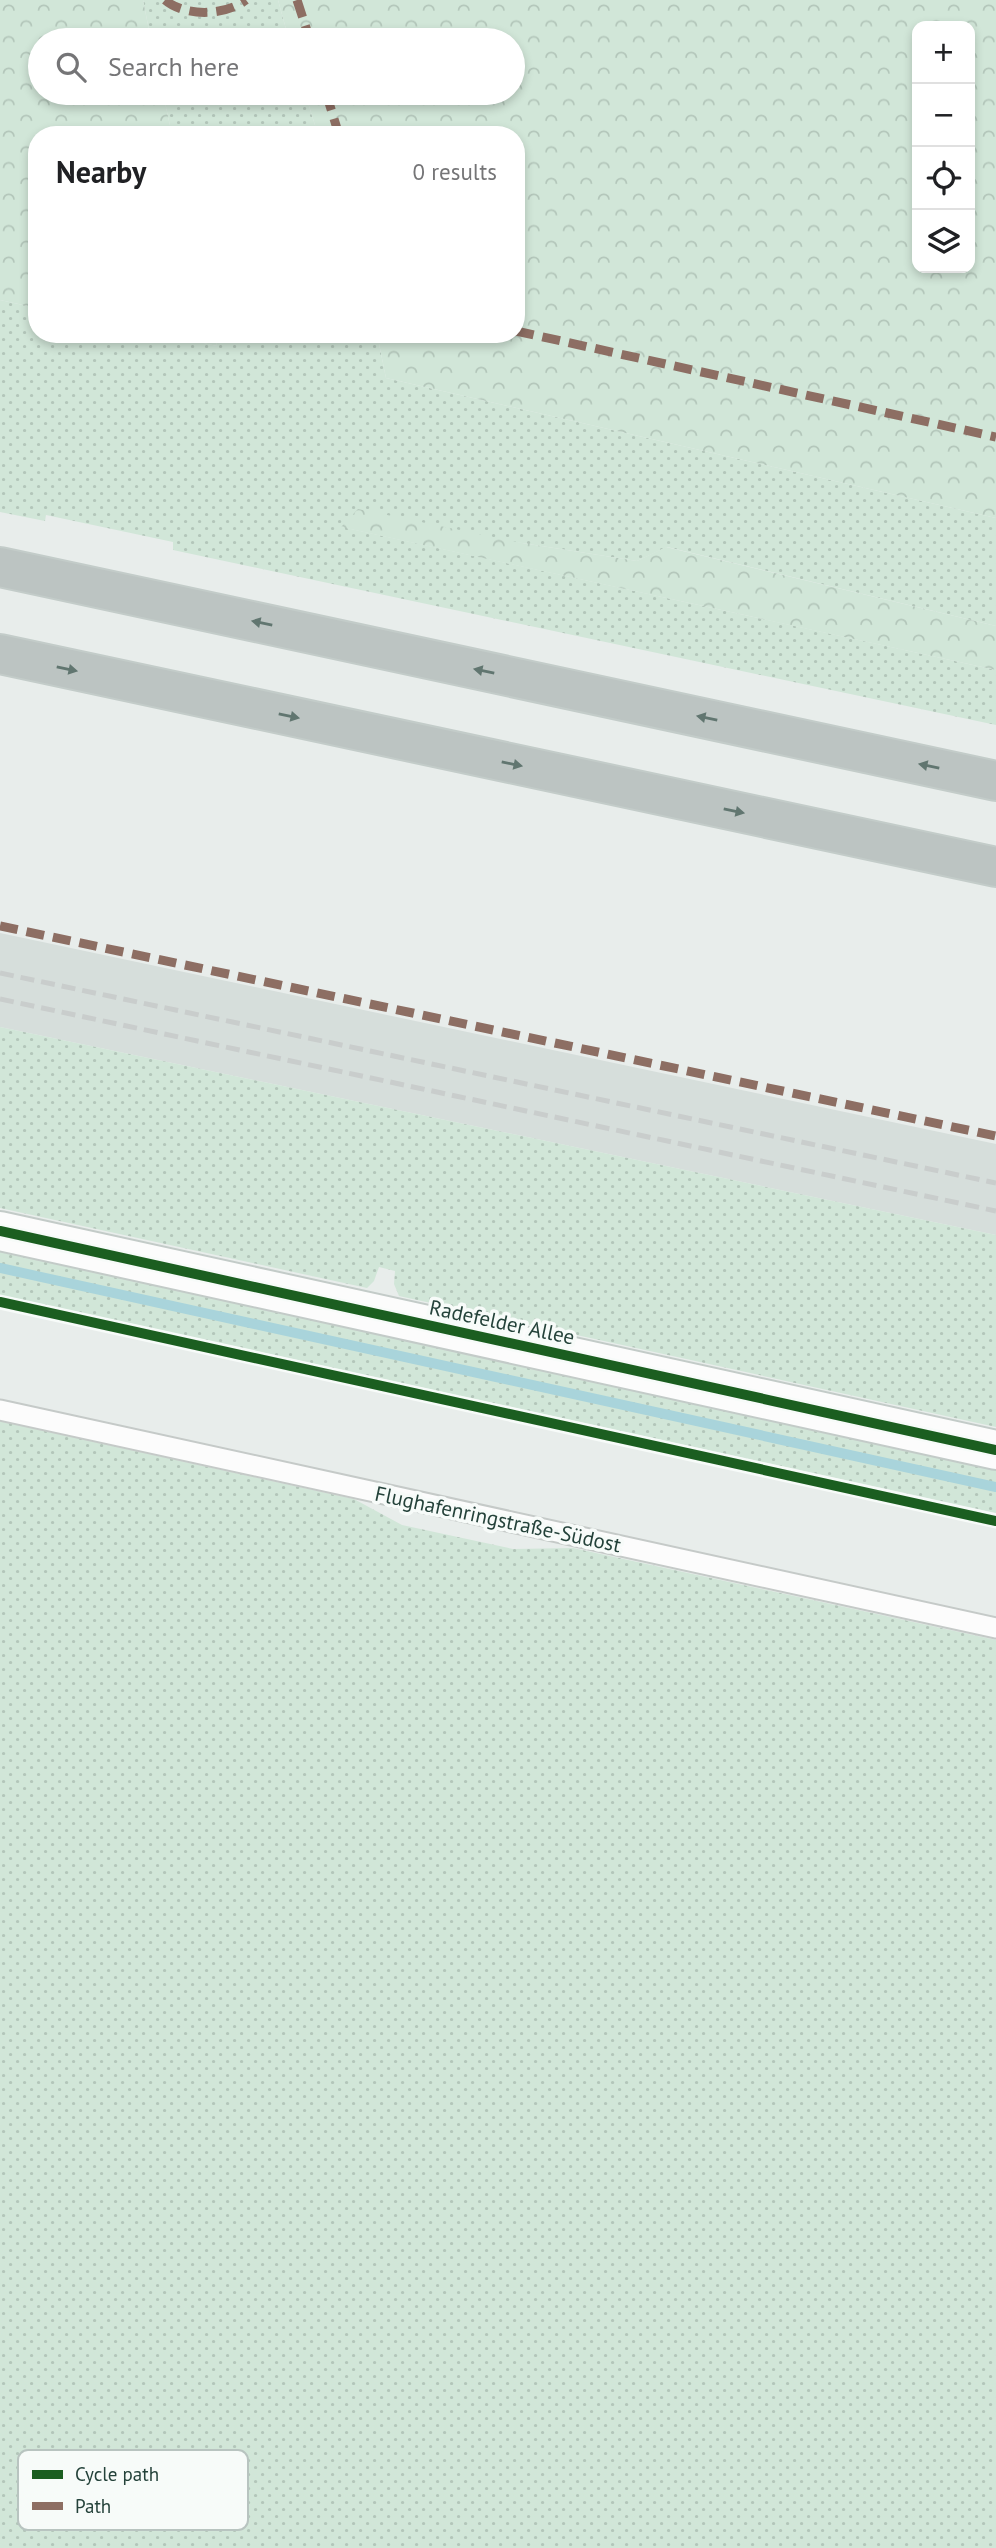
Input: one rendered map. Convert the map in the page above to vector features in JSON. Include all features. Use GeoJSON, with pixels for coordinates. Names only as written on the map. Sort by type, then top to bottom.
{"type":"FeatureCollection","features":[{"type":"Feature","properties":{"kind":"highway"},"geometry":{"type":"LineString","coordinates":[[0,567],[996,780]]}},
{"type":"Feature","properties":{"kind":"highway"},"geometry":{"type":"LineString","coordinates":[[0,654],[996,867]]}},
{"type":"Feature","properties":{"kind":"main road","name":"Radefelder Allee"},"geometry":{"type":"LineString","coordinates":[[0,1231],[996,1450]]}},
{"type":"Feature","properties":{"kind":"lane","name":"Flughafenringstraße-Südost"},"geometry":{"type":"LineString","coordinates":[[0,1409],[996,1628]]}},
{"type":"Feature","properties":{"kind":"shaded area"},"geometry":{"type":"Polygon","coordinates":[[[0,933],[996,1144],[996,1235],[0,1027],[0,933]]]}},
{"type":"Feature","properties":{"kind":"green space"},"geometry":{"type":"Polygon","coordinates":[[[0,0],[143,0],[149,28],[28,28],[28,105],[166,105],[170,126],[28,126],[28,306],[0,300],[0,0]]]}},
{"type":"Feature","properties":{"kind":"green space"},"geometry":{"type":"Polygon","coordinates":[[[143,0],[278,0],[286,28],[149,28],[143,0]]]}},
{"type":"Feature","properties":{"kind":"green space"},"geometry":{"type":"Polygon","coordinates":[[[278,0],[996,0],[996,518],[386,378],[379,343],[525,343],[525,126],[315,126],[309,105],[525,105],[525,28],[286,28],[278,0]]]}},
{"type":"Feature","properties":{"kind":"green space"},"geometry":{"type":"Polygon","coordinates":[[[166,105],[309,105],[315,126],[170,126],[166,105]]]}},
{"type":"Feature","properties":{"kind":"green space"},"geometry":{"type":"Polygon","coordinates":[[[0,300],[28,306],[28,343],[203,343],[217,346],[216,343],[379,343],[386,378],[996,518],[996,626],[667,547],[637,561],[522,543],[342,527],[996,670],[996,725],[173,550],[173,542],[46,515],[45,521],[0,512],[0,300]]]}},
{"type":"Feature","properties":{"kind":"green space"},"geometry":{"type":"Polygon","coordinates":[[[358,509],[522,543],[637,561],[666,547],[996,626],[996,670],[341,527],[358,509]]]}},
{"type":"Feature","properties":{"kind":"green space"},"geometry":{"type":"Polygon","coordinates":[[[0,1027],[996,1235],[996,1427],[399,1296],[394,1284],[395,1271],[379,1267],[374,1281],[367,1288],[0,1208],[0,1027]]]}},
{"type":"Feature","properties":{"kind":"green space"},"geometry":{"type":"Polygon","coordinates":[[[0,1248],[996,1467],[996,1513],[0,1295],[0,1248]]]}},
{"type":"Feature","properties":{"kind":"green space"},"geometry":{"type":"Polygon","coordinates":[[[0,1421],[354,1499],[402,1525],[513,1549],[573,1548],[996,1640],[996,2548],[0,2548],[0,1421]]]}},
{"type":"Feature","properties":{"kind":"waterway"},"geometry":{"type":"LineString","coordinates":[[0,1268],[996,1487]]}},
{"type":"Feature","properties":{"kind":"railway"},"geometry":{"type":"LineString","coordinates":[[0,973],[996,1183]]}},
{"type":"Feature","properties":{"kind":"railway"},"geometry":{"type":"LineString","coordinates":[[0,999],[996,1211]]}},
{"type":"Feature","properties":{"kind":"marked path"},"geometry":{"type":"LineString","coordinates":[[165,0],[173,6],[194,12],[216,12],[246,0]]}},
{"type":"Feature","properties":{"kind":"marked path"},"geometry":{"type":"LineString","coordinates":[[297,0],[306,28]]}},
{"type":"Feature","properties":{"kind":"marked path"},"geometry":{"type":"LineString","coordinates":[[330,105],[336,126]]}},
{"type":"Feature","properties":{"kind":"marked path"},"geometry":{"type":"LineString","coordinates":[[525,333],[996,437]]}},
{"type":"Feature","properties":{"kind":"marked path"},"geometry":{"type":"LineString","coordinates":[[0,926],[996,1136]]}},
{"type":"Feature","properties":{"kind":"cycle path"},"geometry":{"type":"LineString","coordinates":[[0,1231],[996,1450]]}},
{"type":"Feature","properties":{"kind":"cycle path"},"geometry":{"type":"LineString","coordinates":[[0,1302],[996,1521]]}}]}
